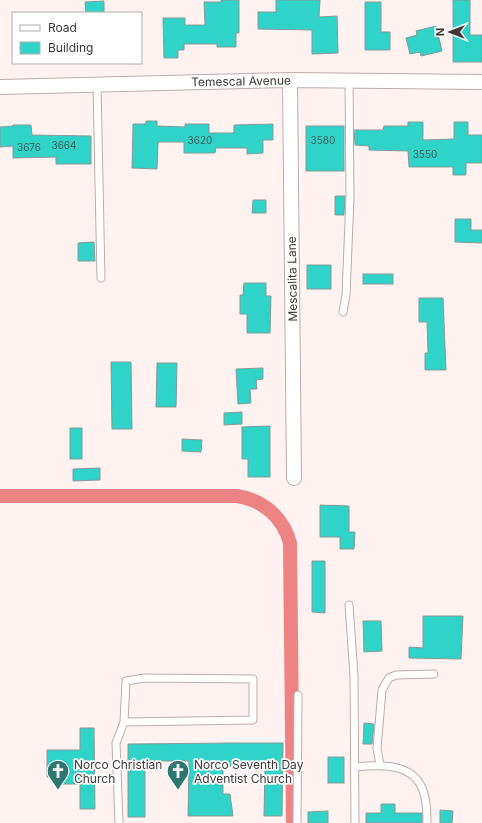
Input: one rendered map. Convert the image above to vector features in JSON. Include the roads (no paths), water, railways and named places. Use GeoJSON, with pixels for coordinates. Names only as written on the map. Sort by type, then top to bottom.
{"type":"FeatureCollection","features":[{"type":"Feature","properties":{"kind":"street","name":"Temescal Avenue"},"geometry":{"type":"LineString","coordinates":[[0,87],[290,80],[482,82]]}},
{"type":"Feature","properties":{"kind":"street","name":"Mescalita Lane"},"geometry":{"type":"LineString","coordinates":[[290,80],[294,478]]}},
{"type":"Feature","properties":{"kind":"lane"},"geometry":{"type":"LineString","coordinates":[[343,312],[346,295],[350,197],[349,80]]}},
{"type":"Feature","properties":{"kind":"lane"},"geometry":{"type":"LineString","coordinates":[[97,85],[101,278]]}},
{"type":"Feature","properties":{"kind":"lane"},"geometry":{"type":"LineString","coordinates":[[349,605],[354,676],[356,823]]}},
{"type":"Feature","properties":{"kind":"lane"},"geometry":{"type":"LineString","coordinates":[[380,765],[377,748],[382,690],[389,678],[396,675],[434,674]]}},
{"type":"Feature","properties":{"kind":"lane"},"geometry":{"type":"LineString","coordinates":[[119,823],[116,743],[124,722],[126,681],[145,678],[253,679],[253,720],[124,722]]}},
{"type":"Feature","properties":{"kind":"lane"},"geometry":{"type":"LineString","coordinates":[[297,823],[298,695]]}},
{"type":"Feature","properties":{"kind":"lane"},"geometry":{"type":"LineString","coordinates":[[356,767],[380,765],[400,768],[416,777],[425,796],[427,823]]}},
{"type":"Feature","properties":{"kind":"waterway"},"geometry":{"type":"LineString","coordinates":[[0,496],[237,496],[255,501],[271,511],[282,525],[290,543],[293,823]]}},
{"type":"Feature","properties":{"kind":"place","name":"Norco Christian Church"},"geometry":{"type":"Point","coordinates":[58,790]}},
{"type":"Feature","properties":{"kind":"place","name":"Norco Seventh Day Adventist Church"},"geometry":{"type":"Point","coordinates":[178,790]}}]}
